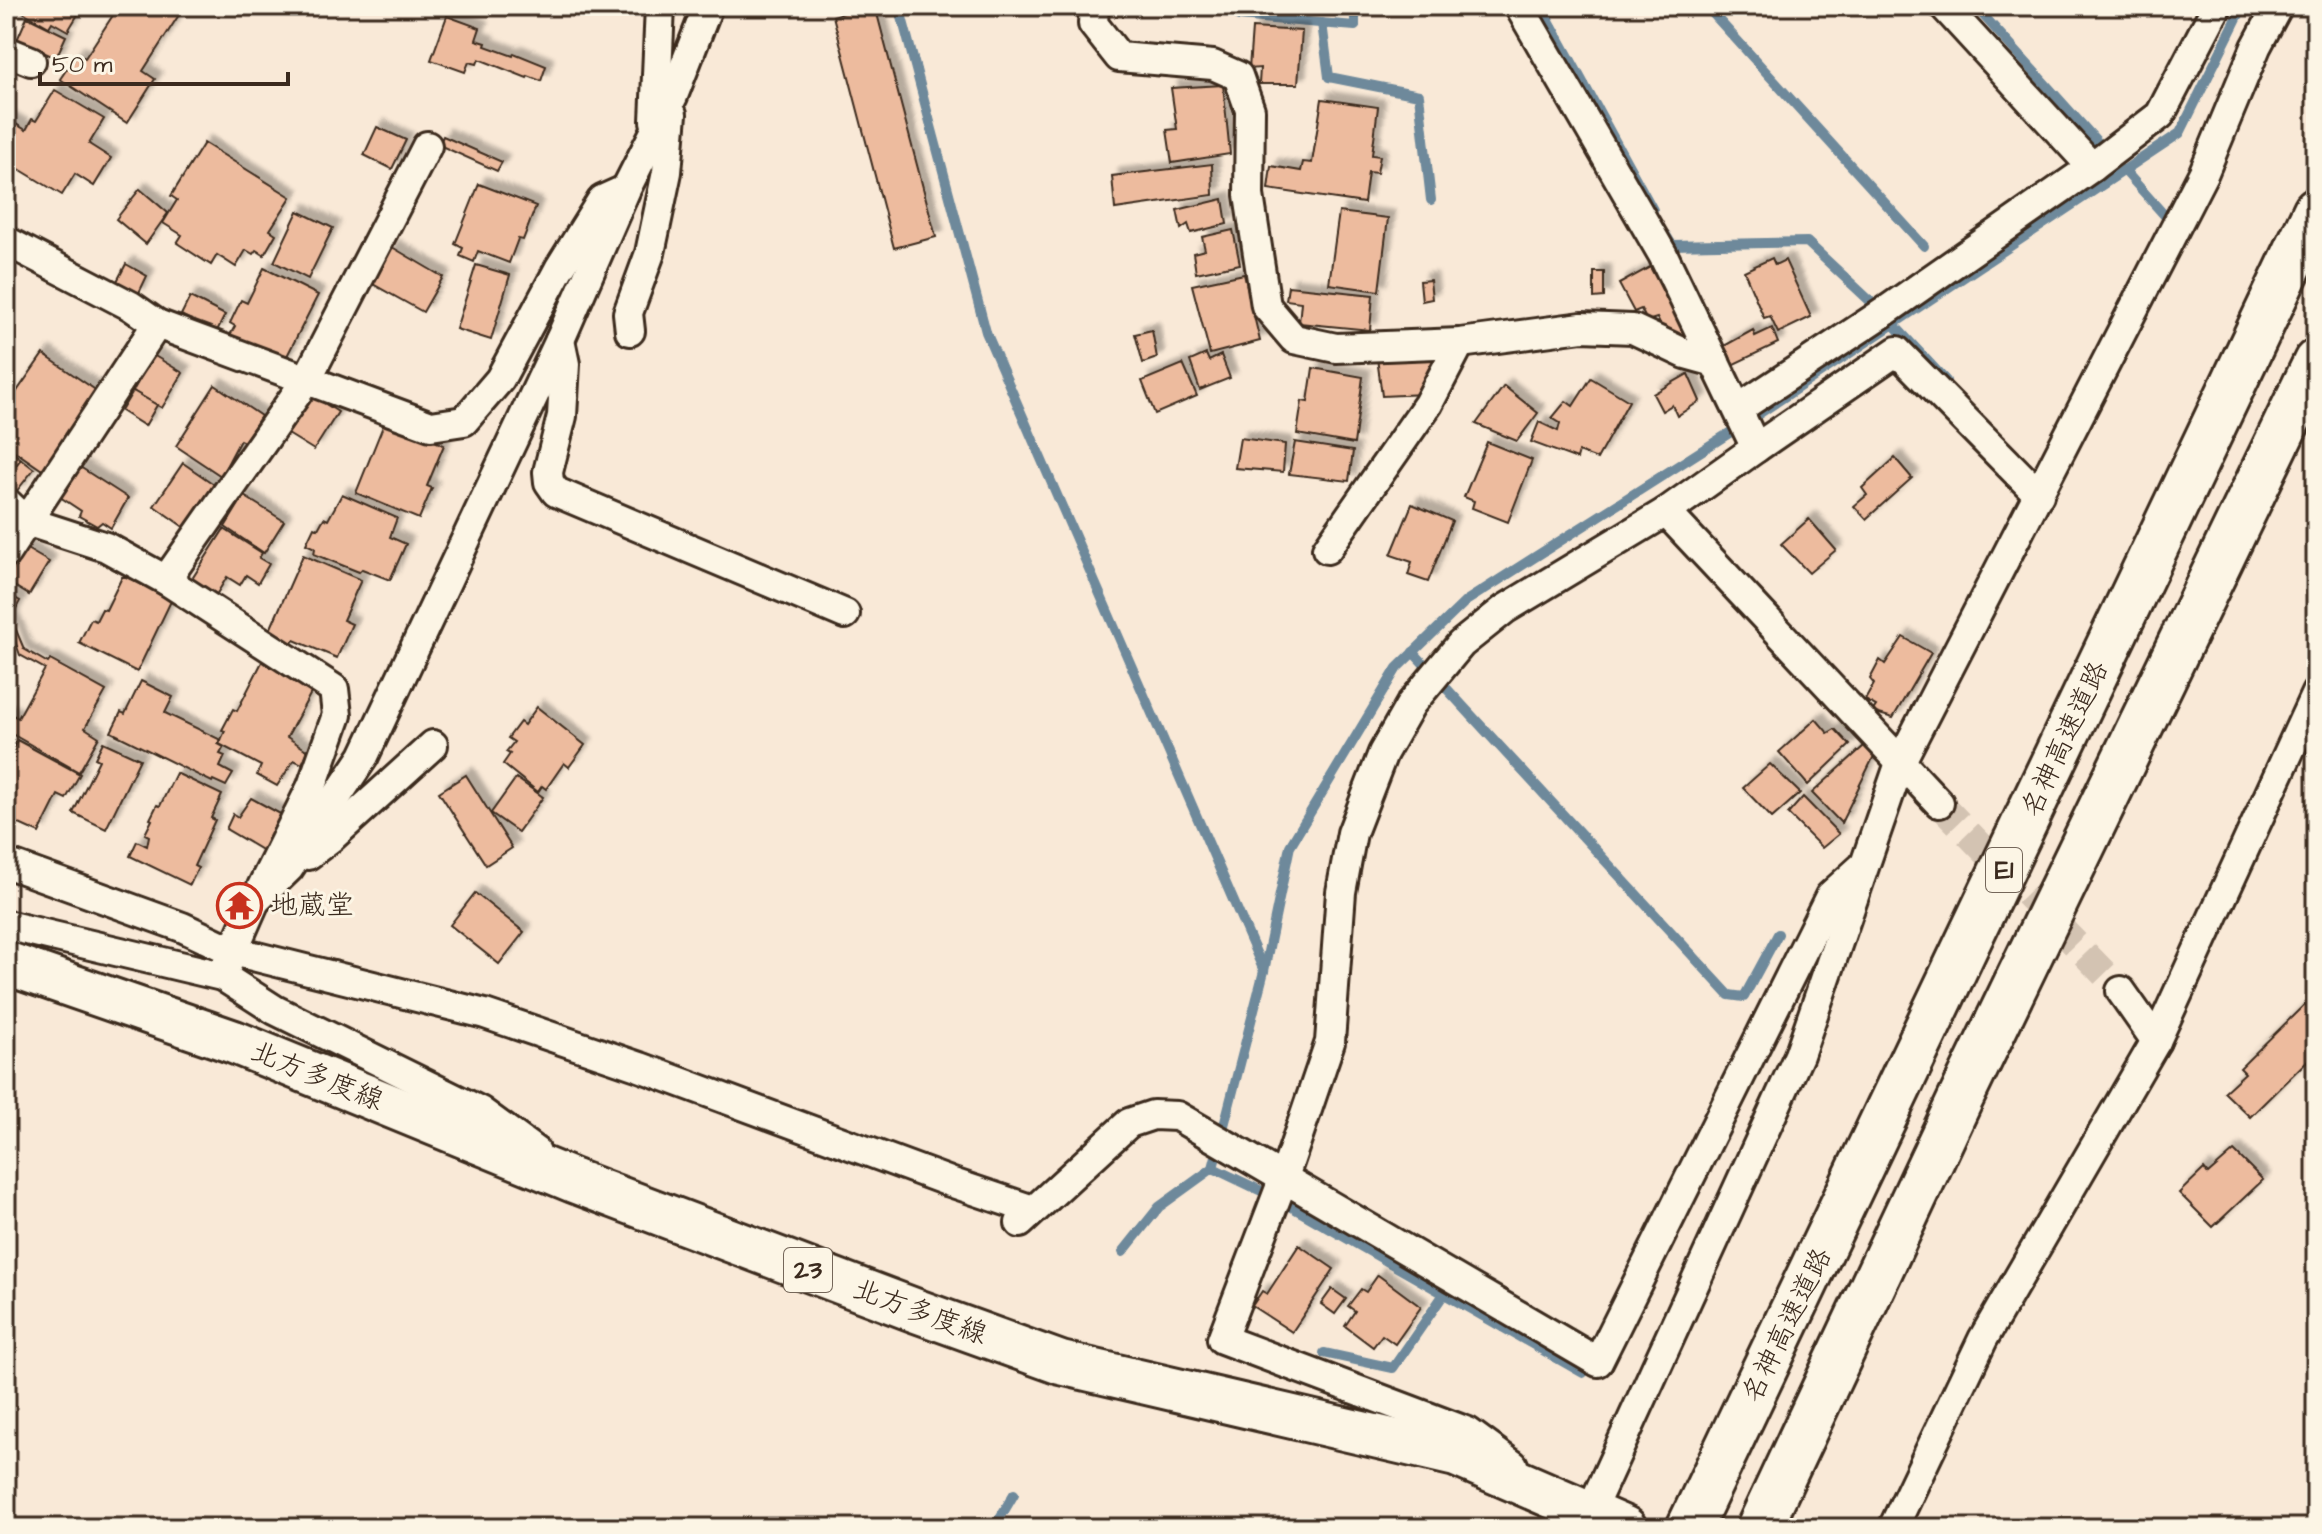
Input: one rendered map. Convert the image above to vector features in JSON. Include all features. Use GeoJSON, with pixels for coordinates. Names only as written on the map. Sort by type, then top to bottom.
{"type":"FeatureCollection","features":[{"type":"Feature","properties":{"kind":"highway","name":"名神高速道路"},"geometry":{"type":"LineString","coordinates":[[1689,1528],[2316,210]]}},
{"type":"Feature","properties":{"kind":"highway","name":"E1"},"geometry":{"type":"LineString","coordinates":[[1759,1528],[1966,1088],[2316,362]]}},
{"type":"Feature","properties":{"kind":"main road","name":"北方多度線"},"geometry":{"type":"LineString","coordinates":[[6,963],[234,1042],[574,1181],[1061,1363],[1456,1455],[1591,1513]]}},
{"type":"Feature","properties":{"kind":"street"},"geometry":{"type":"LineString","coordinates":[[654,136],[660,6]]}},
{"type":"Feature","properties":{"kind":"street"},"geometry":{"type":"LineString","coordinates":[[289,868],[364,756],[560,340],[626,189],[673,96],[708,6]]}},
{"type":"Feature","properties":{"kind":"street"},"geometry":{"type":"LineString","coordinates":[[1094,6],[1093,24],[1119,57],[1213,65],[1238,76],[1250,110],[1249,195],[1266,306],[1294,339],[1336,348],[1460,343],[1582,327],[1633,329],[1686,354],[1715,362]]}},
{"type":"Feature","properties":{"kind":"street"},"geometry":{"type":"LineString","coordinates":[[1519,6],[1663,255],[1756,448]]}},
{"type":"Feature","properties":{"kind":"street"},"geometry":{"type":"LineString","coordinates":[[1944,6],[2092,167]]}},
{"type":"Feature","properties":{"kind":"street"},"geometry":{"type":"LineString","coordinates":[[1738,409],[1896,304],[2092,167],[2160,115],[2217,6]]}},
{"type":"Feature","properties":{"kind":"street"},"geometry":{"type":"LineString","coordinates":[[2039,495],[1897,351],[1666,512],[1505,609],[1461,644],[1411,704],[1383,753],[1352,833],[1341,892],[1330,1042],[1283,1180],[1222,1339],[1468,1432],[1591,1513],[1799,1055],[1900,763],[2039,495],[2204,172],[2256,47],[2278,6]]}},
{"type":"Feature","properties":{"kind":"street"},"geometry":{"type":"LineString","coordinates":[[630,331],[628,313],[650,253],[667,172],[673,96]]}},
{"type":"Feature","properties":{"kind":"street"},"geometry":{"type":"LineString","coordinates":[[166,580],[307,379],[427,146]]}},
{"type":"Feature","properties":{"kind":"street"},"geometry":{"type":"LineString","coordinates":[[6,241],[131,306],[157,324],[431,426],[464,421],[500,379],[559,269],[602,200],[626,189]]}},
{"type":"Feature","properties":{"kind":"street"},"geometry":{"type":"LineString","coordinates":[[6,553],[16,512],[157,324]]}},
{"type":"Feature","properties":{"kind":"street"},"geometry":{"type":"LineString","coordinates":[[560,340],[565,364],[562,416],[548,472],[549,482],[556,492],[845,614]]}},
{"type":"Feature","properties":{"kind":"street"},"geometry":{"type":"LineString","coordinates":[[1327,549],[1428,404],[1460,343]]}},
{"type":"Feature","properties":{"kind":"street"},"geometry":{"type":"LineString","coordinates":[[16,512],[106,547],[166,580],[334,689],[337,715],[312,786],[228,963]]}},
{"type":"Feature","properties":{"kind":"street"},"geometry":{"type":"LineString","coordinates":[[1666,512],[1939,803]]}},
{"type":"Feature","properties":{"kind":"street"},"geometry":{"type":"LineString","coordinates":[[1893,1528],[1983,1339],[2156,1041],[2316,693]]}},
{"type":"Feature","properties":{"kind":"street"},"geometry":{"type":"LineString","coordinates":[[255,901],[289,868],[333,836],[433,745]]}},
{"type":"Feature","properties":{"kind":"street"},"geometry":{"type":"LineString","coordinates":[[6,863],[182,927],[228,963],[275,1010],[480,1111],[574,1181]]}},
{"type":"Feature","properties":{"kind":"street"},"geometry":{"type":"LineString","coordinates":[[6,925],[228,963],[485,1014],[640,1067],[950,1182],[1026,1216],[1129,1123],[1153,1115],[1177,1116],[1598,1362],[1830,896],[1864,865]]}},
{"type":"Feature","properties":{"kind":"street"},"geometry":{"type":"LineString","coordinates":[[2121,991],[2156,1041]]}},
{"type":"Feature","properties":{"kind":"building"},"geometry":{"type":"Polygon","coordinates":[[[24,6],[83,6],[68,31],[52,22],[49,27],[21,11],[24,6]]]}},
{"type":"Feature","properties":{"kind":"building"},"geometry":{"type":"Polygon","coordinates":[[[119,6],[184,7],[143,71],[155,79],[127,123],[60,79],[77,54],[85,58],[119,6]]]}},
{"type":"Feature","properties":{"kind":"building"},"geometry":{"type":"Polygon","coordinates":[[[875,6],[936,237],[894,248],[833,16],[875,6]]]}},
{"type":"Feature","properties":{"kind":"building"},"geometry":{"type":"Polygon","coordinates":[[[447,16],[480,28],[476,40],[486,43],[485,46],[546,66],[541,81],[479,59],[477,64],[469,62],[465,72],[431,60],[447,16]]]}},
{"type":"Feature","properties":{"kind":"building"},"geometry":{"type":"Polygon","coordinates":[[[27,17],[66,36],[56,58],[17,40],[27,17]]]}},
{"type":"Feature","properties":{"kind":"building"},"geometry":{"type":"Polygon","coordinates":[[[1252,28],[1302,31],[1298,84],[1259,84],[1260,68],[1249,69],[1252,28]]]}},
{"type":"Feature","properties":{"kind":"building"},"geometry":{"type":"Polygon","coordinates":[[[1223,85],[1230,154],[1172,163],[1167,130],[1177,129],[1171,88],[1223,85]]]}},
{"type":"Feature","properties":{"kind":"building"},"geometry":{"type":"Polygon","coordinates":[[[55,90],[104,119],[89,144],[111,158],[94,186],[75,174],[62,195],[6,161],[6,118],[26,130],[32,119],[36,121],[55,90]]]}},
{"type":"Feature","properties":{"kind":"building"},"geometry":{"type":"Polygon","coordinates":[[[1322,99],[1378,107],[1372,155],[1380,156],[1377,173],[1368,172],[1364,203],[1268,189],[1271,166],[1301,171],[1303,162],[1312,163],[1322,99]]]}},
{"type":"Feature","properties":{"kind":"building"},"geometry":{"type":"Polygon","coordinates":[[[377,127],[406,140],[392,169],[364,155],[377,127]]]}},
{"type":"Feature","properties":{"kind":"building"},"geometry":{"type":"Polygon","coordinates":[[[443,136],[502,162],[497,171],[439,145],[443,136]]]}},
{"type":"Feature","properties":{"kind":"building"},"geometry":{"type":"Polygon","coordinates":[[[204,143],[291,197],[270,230],[276,234],[264,255],[256,250],[253,254],[246,250],[236,267],[217,255],[211,265],[177,243],[182,235],[163,223],[177,200],[171,196],[204,143]]]}},
{"type":"Feature","properties":{"kind":"building"},"geometry":{"type":"Polygon","coordinates":[[[1212,164],[1213,195],[1115,209],[1112,176],[1212,164]]]}},
{"type":"Feature","properties":{"kind":"building"},"geometry":{"type":"Polygon","coordinates":[[[479,184],[536,206],[523,240],[518,239],[509,263],[478,251],[474,262],[460,256],[463,248],[455,244],[479,184]]]}},
{"type":"Feature","properties":{"kind":"building"},"geometry":{"type":"Polygon","coordinates":[[[140,189],[168,213],[146,244],[116,219],[140,189]]]}},
{"type":"Feature","properties":{"kind":"building"},"geometry":{"type":"Polygon","coordinates":[[[1223,199],[1227,224],[1191,233],[1188,224],[1181,229],[1177,210],[1223,199]]]}},
{"type":"Feature","properties":{"kind":"building"},"geometry":{"type":"Polygon","coordinates":[[[298,211],[333,228],[308,279],[274,262],[298,211]]]}},
{"type":"Feature","properties":{"kind":"building"},"geometry":{"type":"Polygon","coordinates":[[[1339,212],[1388,218],[1379,291],[1329,284],[1339,212]]]}},
{"type":"Feature","properties":{"kind":"building"},"geometry":{"type":"Polygon","coordinates":[[[1233,230],[1240,264],[1196,273],[1193,253],[1205,250],[1202,237],[1233,230]]]}},
{"type":"Feature","properties":{"kind":"building"},"geometry":{"type":"Polygon","coordinates":[[[392,247],[443,277],[423,312],[371,283],[392,247]]]}},
{"type":"Feature","properties":{"kind":"building"},"geometry":{"type":"Polygon","coordinates":[[[1772,258],[1775,265],[1785,260],[1811,317],[1778,333],[1770,316],[1764,318],[1744,271],[1772,258]]]}},
{"type":"Feature","properties":{"kind":"building"},"geometry":{"type":"Polygon","coordinates":[[[126,264],[147,276],[138,295],[116,283],[126,264]]]}},
{"type":"Feature","properties":{"kind":"building"},"geometry":{"type":"Polygon","coordinates":[[[476,265],[510,275],[491,340],[456,329],[476,265]]]}},
{"type":"Feature","properties":{"kind":"building"},"geometry":{"type":"Polygon","coordinates":[[[1650,267],[1687,336],[1681,341],[1665,335],[1657,318],[1647,321],[1641,309],[1634,312],[1619,284],[1650,267]]]}},
{"type":"Feature","properties":{"kind":"building"},"geometry":{"type":"Polygon","coordinates":[[[264,268],[318,295],[284,362],[230,335],[235,326],[230,323],[241,300],[247,303],[264,268]]]}},
{"type":"Feature","properties":{"kind":"building"},"geometry":{"type":"Polygon","coordinates":[[[1594,272],[1604,272],[1604,297],[1594,298],[1594,272]]]}},
{"type":"Feature","properties":{"kind":"building"},"geometry":{"type":"Polygon","coordinates":[[[1244,274],[1260,341],[1210,354],[1192,285],[1244,274]]]}},
{"type":"Feature","properties":{"kind":"building"},"geometry":{"type":"Polygon","coordinates":[[[1430,280],[1432,299],[1422,301],[1420,281],[1430,280]]]}},
{"type":"Feature","properties":{"kind":"building"},"geometry":{"type":"Polygon","coordinates":[[[1288,286],[1373,295],[1370,330],[1299,323],[1301,302],[1286,300],[1288,286]]]}},
{"type":"Feature","properties":{"kind":"building"},"geometry":{"type":"Polygon","coordinates":[[[190,297],[225,315],[216,333],[181,315],[190,297]]]}},
{"type":"Feature","properties":{"kind":"building"},"geometry":{"type":"Polygon","coordinates":[[[1772,328],[1778,343],[1732,365],[1724,346],[1753,330],[1755,336],[1772,328]]]}},
{"type":"Feature","properties":{"kind":"building"},"geometry":{"type":"Polygon","coordinates":[[[1152,330],[1157,358],[1143,363],[1135,334],[1152,330]]]}},
{"type":"Feature","properties":{"kind":"building"},"geometry":{"type":"Polygon","coordinates":[[[43,354],[97,391],[45,472],[6,445],[6,407],[43,354]]]}},
{"type":"Feature","properties":{"kind":"building"},"geometry":{"type":"Polygon","coordinates":[[[1206,354],[1209,361],[1221,355],[1230,378],[1200,390],[1190,361],[1206,354]]]}},
{"type":"Feature","properties":{"kind":"building"},"geometry":{"type":"Polygon","coordinates":[[[153,355],[183,373],[162,408],[133,391],[153,355]]]}},
{"type":"Feature","properties":{"kind":"building"},"geometry":{"type":"Polygon","coordinates":[[[1439,357],[1433,377],[1423,378],[1424,394],[1382,396],[1377,358],[1439,357]]]}},
{"type":"Feature","properties":{"kind":"building"},"geometry":{"type":"Polygon","coordinates":[[[1183,364],[1197,396],[1155,414],[1142,381],[1183,364]]]}},
{"type":"Feature","properties":{"kind":"building"},"geometry":{"type":"Polygon","coordinates":[[[1313,368],[1363,377],[1354,444],[1297,434],[1302,401],[1308,402],[1313,368]]]}},
{"type":"Feature","properties":{"kind":"building"},"geometry":{"type":"Polygon","coordinates":[[[1688,374],[1700,401],[1677,416],[1672,405],[1662,411],[1653,394],[1688,374]]]}},
{"type":"Feature","properties":{"kind":"building"},"geometry":{"type":"Polygon","coordinates":[[[1591,378],[1629,401],[1597,459],[1579,452],[1577,459],[1531,442],[1539,422],[1558,431],[1560,423],[1552,418],[1566,401],[1573,406],[1591,378]]]}},
{"type":"Feature","properties":{"kind":"building"},"geometry":{"type":"Polygon","coordinates":[[[215,385],[261,416],[244,442],[240,440],[221,476],[176,446],[215,385]]]}},
{"type":"Feature","properties":{"kind":"building"},"geometry":{"type":"Polygon","coordinates":[[[1504,386],[1538,413],[1517,441],[1476,424],[1504,386]]]}},
{"type":"Feature","properties":{"kind":"building"},"geometry":{"type":"Polygon","coordinates":[[[133,391],[157,405],[145,426],[121,411],[133,391]]]}},
{"type":"Feature","properties":{"kind":"building"},"geometry":{"type":"Polygon","coordinates":[[[313,396],[338,412],[314,450],[288,434],[313,396]]]}},
{"type":"Feature","properties":{"kind":"building"},"geometry":{"type":"Polygon","coordinates":[[[385,421],[444,445],[427,486],[432,488],[419,519],[356,493],[385,421]]]}},
{"type":"Feature","properties":{"kind":"building"},"geometry":{"type":"Polygon","coordinates":[[[1240,438],[1285,444],[1283,472],[1235,468],[1240,438]]]}},
{"type":"Feature","properties":{"kind":"building"},"geometry":{"type":"Polygon","coordinates":[[[1295,442],[1353,451],[1349,481],[1289,474],[1295,442]]]}},
{"type":"Feature","properties":{"kind":"building"},"geometry":{"type":"Polygon","coordinates":[[[1487,442],[1532,460],[1508,522],[1472,508],[1474,501],[1464,497],[1487,442]]]}},
{"type":"Feature","properties":{"kind":"building"},"geometry":{"type":"Polygon","coordinates":[[[6,447],[21,459],[6,478],[6,447]]]}},
{"type":"Feature","properties":{"kind":"building"},"geometry":{"type":"Polygon","coordinates":[[[1895,458],[1912,478],[1866,519],[1854,506],[1867,495],[1862,488],[1895,458]]]}},
{"type":"Feature","properties":{"kind":"building"},"geometry":{"type":"Polygon","coordinates":[[[21,459],[34,469],[16,492],[6,485],[6,478],[21,459]]]}},
{"type":"Feature","properties":{"kind":"building"},"geometry":{"type":"Polygon","coordinates":[[[183,463],[218,487],[188,530],[154,506],[183,463]]]}},
{"type":"Feature","properties":{"kind":"building"},"geometry":{"type":"Polygon","coordinates":[[[80,467],[128,498],[111,528],[102,522],[97,526],[79,516],[81,511],[60,497],[80,467]]]}},
{"type":"Feature","properties":{"kind":"building"},"geometry":{"type":"Polygon","coordinates":[[[342,494],[397,518],[390,537],[406,544],[390,580],[362,569],[359,572],[314,554],[315,548],[306,544],[314,527],[318,529],[324,518],[328,520],[342,494]]]}},
{"type":"Feature","properties":{"kind":"building"},"geometry":{"type":"Polygon","coordinates":[[[244,496],[284,521],[264,553],[225,527],[244,496]]]}},
{"type":"Feature","properties":{"kind":"building"},"geometry":{"type":"Polygon","coordinates":[[[1412,504],[1452,521],[1428,582],[1408,575],[1412,562],[1391,555],[1412,504]]]}},
{"type":"Feature","properties":{"kind":"building"},"geometry":{"type":"Polygon","coordinates":[[[1809,519],[1836,550],[1809,573],[1781,544],[1809,519]]]}},
{"type":"Feature","properties":{"kind":"building"},"geometry":{"type":"Polygon","coordinates":[[[224,529],[262,553],[259,558],[269,564],[258,583],[246,575],[240,585],[227,577],[215,597],[190,582],[224,529]]]}},
{"type":"Feature","properties":{"kind":"building"},"geometry":{"type":"Polygon","coordinates":[[[25,548],[49,562],[29,595],[6,581],[25,548]]]}},
{"type":"Feature","properties":{"kind":"building"},"geometry":{"type":"Polygon","coordinates":[[[303,555],[361,580],[343,620],[352,624],[337,658],[294,640],[291,644],[270,630],[303,555]]]}},
{"type":"Feature","properties":{"kind":"building"},"geometry":{"type":"Polygon","coordinates":[[[122,577],[172,599],[137,672],[79,643],[91,619],[96,621],[102,609],[106,610],[122,577]]]}},
{"type":"Feature","properties":{"kind":"building"},"geometry":{"type":"Polygon","coordinates":[[[6,593],[20,601],[11,618],[24,649],[106,691],[85,728],[99,737],[79,772],[10,733],[6,734],[6,711],[18,718],[45,669],[20,655],[10,627],[6,634],[6,593]]]}},
{"type":"Feature","properties":{"kind":"building"},"geometry":{"type":"Polygon","coordinates":[[[1903,637],[1931,653],[1893,718],[1872,712],[1876,706],[1865,700],[1874,684],[1870,679],[1880,660],[1885,664],[1903,637]]]}},
{"type":"Feature","properties":{"kind":"building"},"geometry":{"type":"Polygon","coordinates":[[[263,660],[312,691],[287,737],[308,751],[302,764],[294,760],[277,786],[257,775],[261,766],[219,744],[225,731],[222,730],[233,709],[237,711],[263,660]]]}},
{"type":"Feature","properties":{"kind":"building"},"geometry":{"type":"Polygon","coordinates":[[[141,681],[173,697],[165,713],[221,740],[218,744],[224,747],[220,754],[225,756],[220,767],[233,774],[226,786],[111,732],[121,712],[125,714],[141,681]]]}},
{"type":"Feature","properties":{"kind":"building"},"geometry":{"type":"Polygon","coordinates":[[[537,707],[585,745],[569,767],[564,763],[546,789],[542,786],[538,792],[503,764],[510,754],[506,752],[514,742],[508,738],[520,722],[524,725],[537,707]]]}},
{"type":"Feature","properties":{"kind":"building"},"geometry":{"type":"Polygon","coordinates":[[[1816,719],[1828,733],[1835,729],[1850,745],[1808,785],[1779,752],[1816,719]]]}},
{"type":"Feature","properties":{"kind":"building"},"geometry":{"type":"Polygon","coordinates":[[[17,740],[80,774],[66,799],[58,795],[39,833],[6,818],[6,764],[17,740]]]}},
{"type":"Feature","properties":{"kind":"building"},"geometry":{"type":"Polygon","coordinates":[[[103,742],[140,759],[106,829],[73,813],[99,760],[95,758],[103,742]]]}},
{"type":"Feature","properties":{"kind":"building"},"geometry":{"type":"Polygon","coordinates":[[[1864,746],[1874,756],[1841,823],[1812,793],[1864,746]]]}},
{"type":"Feature","properties":{"kind":"building"},"geometry":{"type":"Polygon","coordinates":[[[1770,764],[1800,793],[1772,818],[1743,788],[1770,764]]]}},
{"type":"Feature","properties":{"kind":"building"},"geometry":{"type":"Polygon","coordinates":[[[176,773],[222,795],[211,818],[215,820],[194,866],[198,868],[190,885],[130,856],[137,841],[147,846],[149,836],[145,834],[150,819],[176,773]]]}},
{"type":"Feature","properties":{"kind":"building"},"geometry":{"type":"Polygon","coordinates":[[[466,775],[512,848],[486,865],[439,792],[466,775]]]}},
{"type":"Feature","properties":{"kind":"building"},"geometry":{"type":"Polygon","coordinates":[[[516,778],[543,797],[518,832],[491,813],[516,778]]]}},
{"type":"Feature","properties":{"kind":"building"},"geometry":{"type":"Polygon","coordinates":[[[1803,797],[1839,834],[1822,848],[1788,814],[1803,797]]]}},
{"type":"Feature","properties":{"kind":"building"},"geometry":{"type":"Polygon","coordinates":[[[251,798],[284,816],[265,852],[226,829],[233,814],[238,817],[251,798]]]}},
{"type":"Feature","properties":{"kind":"building"},"geometry":{"type":"Polygon","coordinates":[[[475,893],[524,932],[499,964],[450,925],[475,893]]]}},
{"type":"Feature","properties":{"kind":"building"},"geometry":{"type":"Polygon","coordinates":[[[2305,1004],[2316,1016],[2316,1052],[2250,1117],[2224,1092],[2245,1073],[2240,1068],[2305,1004]]]}},
{"type":"Feature","properties":{"kind":"building"},"geometry":{"type":"Polygon","coordinates":[[[2234,1151],[2263,1180],[2213,1227],[2179,1193],[2204,1169],[2208,1174],[2234,1151]]]}},
{"type":"Feature","properties":{"kind":"building"},"geometry":{"type":"Polygon","coordinates":[[[1299,1245],[1334,1269],[1292,1332],[1252,1306],[1262,1291],[1267,1294],[1299,1245]]]}},
{"type":"Feature","properties":{"kind":"building"},"geometry":{"type":"Polygon","coordinates":[[[1378,1275],[1421,1307],[1395,1344],[1382,1335],[1373,1347],[1345,1326],[1355,1311],[1348,1306],[1361,1289],[1366,1292],[1378,1275]]]}},
{"type":"Feature","properties":{"kind":"building"},"geometry":{"type":"Polygon","coordinates":[[[1332,1289],[1346,1299],[1335,1314],[1321,1304],[1332,1289]]]}},
{"type":"Feature","properties":{"kind":"waterway"},"geometry":{"type":"LineString","coordinates":[[899,6],[986,332],[1264,971],[1213,1168],[1159,1207],[1123,1252]]}},
{"type":"Feature","properties":{"kind":"waterway"},"geometry":{"type":"LineString","coordinates":[[1239,16],[1355,26],[1355,6]]}},
{"type":"Feature","properties":{"kind":"waterway"},"geometry":{"type":"LineString","coordinates":[[1541,6],[1653,210]]}},
{"type":"Feature","properties":{"kind":"waterway"},"geometry":{"type":"LineString","coordinates":[[1706,6],[1924,246]]}},
{"type":"Feature","properties":{"kind":"waterway"},"geometry":{"type":"LineString","coordinates":[[1975,6],[2102,147]]}},
{"type":"Feature","properties":{"kind":"waterway"},"geometry":{"type":"LineString","coordinates":[[1264,971],[1290,846],[1397,668],[1466,601],[1745,423],[2180,133],[2243,6]]}},
{"type":"Feature","properties":{"kind":"waterway"},"geometry":{"type":"LineString","coordinates":[[1322,23],[1329,77],[1419,95],[1431,200]]}},
{"type":"Feature","properties":{"kind":"waterway"},"geometry":{"type":"LineString","coordinates":[[2124,170],[2166,217]]}},
{"type":"Feature","properties":{"kind":"waterway"},"geometry":{"type":"LineString","coordinates":[[1666,235],[1672,245],[1807,242],[1883,313],[1946,381]]}},
{"type":"Feature","properties":{"kind":"waterway"},"geometry":{"type":"LineString","coordinates":[[1413,652],[1729,995],[1744,997],[1778,934]]}},
{"type":"Feature","properties":{"kind":"waterway"},"geometry":{"type":"LineString","coordinates":[[1213,1168],[1276,1198],[1583,1373]]}},
{"type":"Feature","properties":{"kind":"waterway"},"geometry":{"type":"LineString","coordinates":[[1324,1353],[1393,1368],[1444,1294]]}},
{"type":"Feature","properties":{"kind":"waterway"},"geometry":{"type":"LineString","coordinates":[[994,1528],[1014,1494]]}},
{"type":"Feature","properties":{"kind":"tunnel"},"geometry":{"type":"LineString","coordinates":[[1939,803],[2121,991]]}},
{"type":"Feature","properties":{"kind":"place","name":"地蔵堂"},"geometry":{"type":"Point","coordinates":[239,905]}}]}
